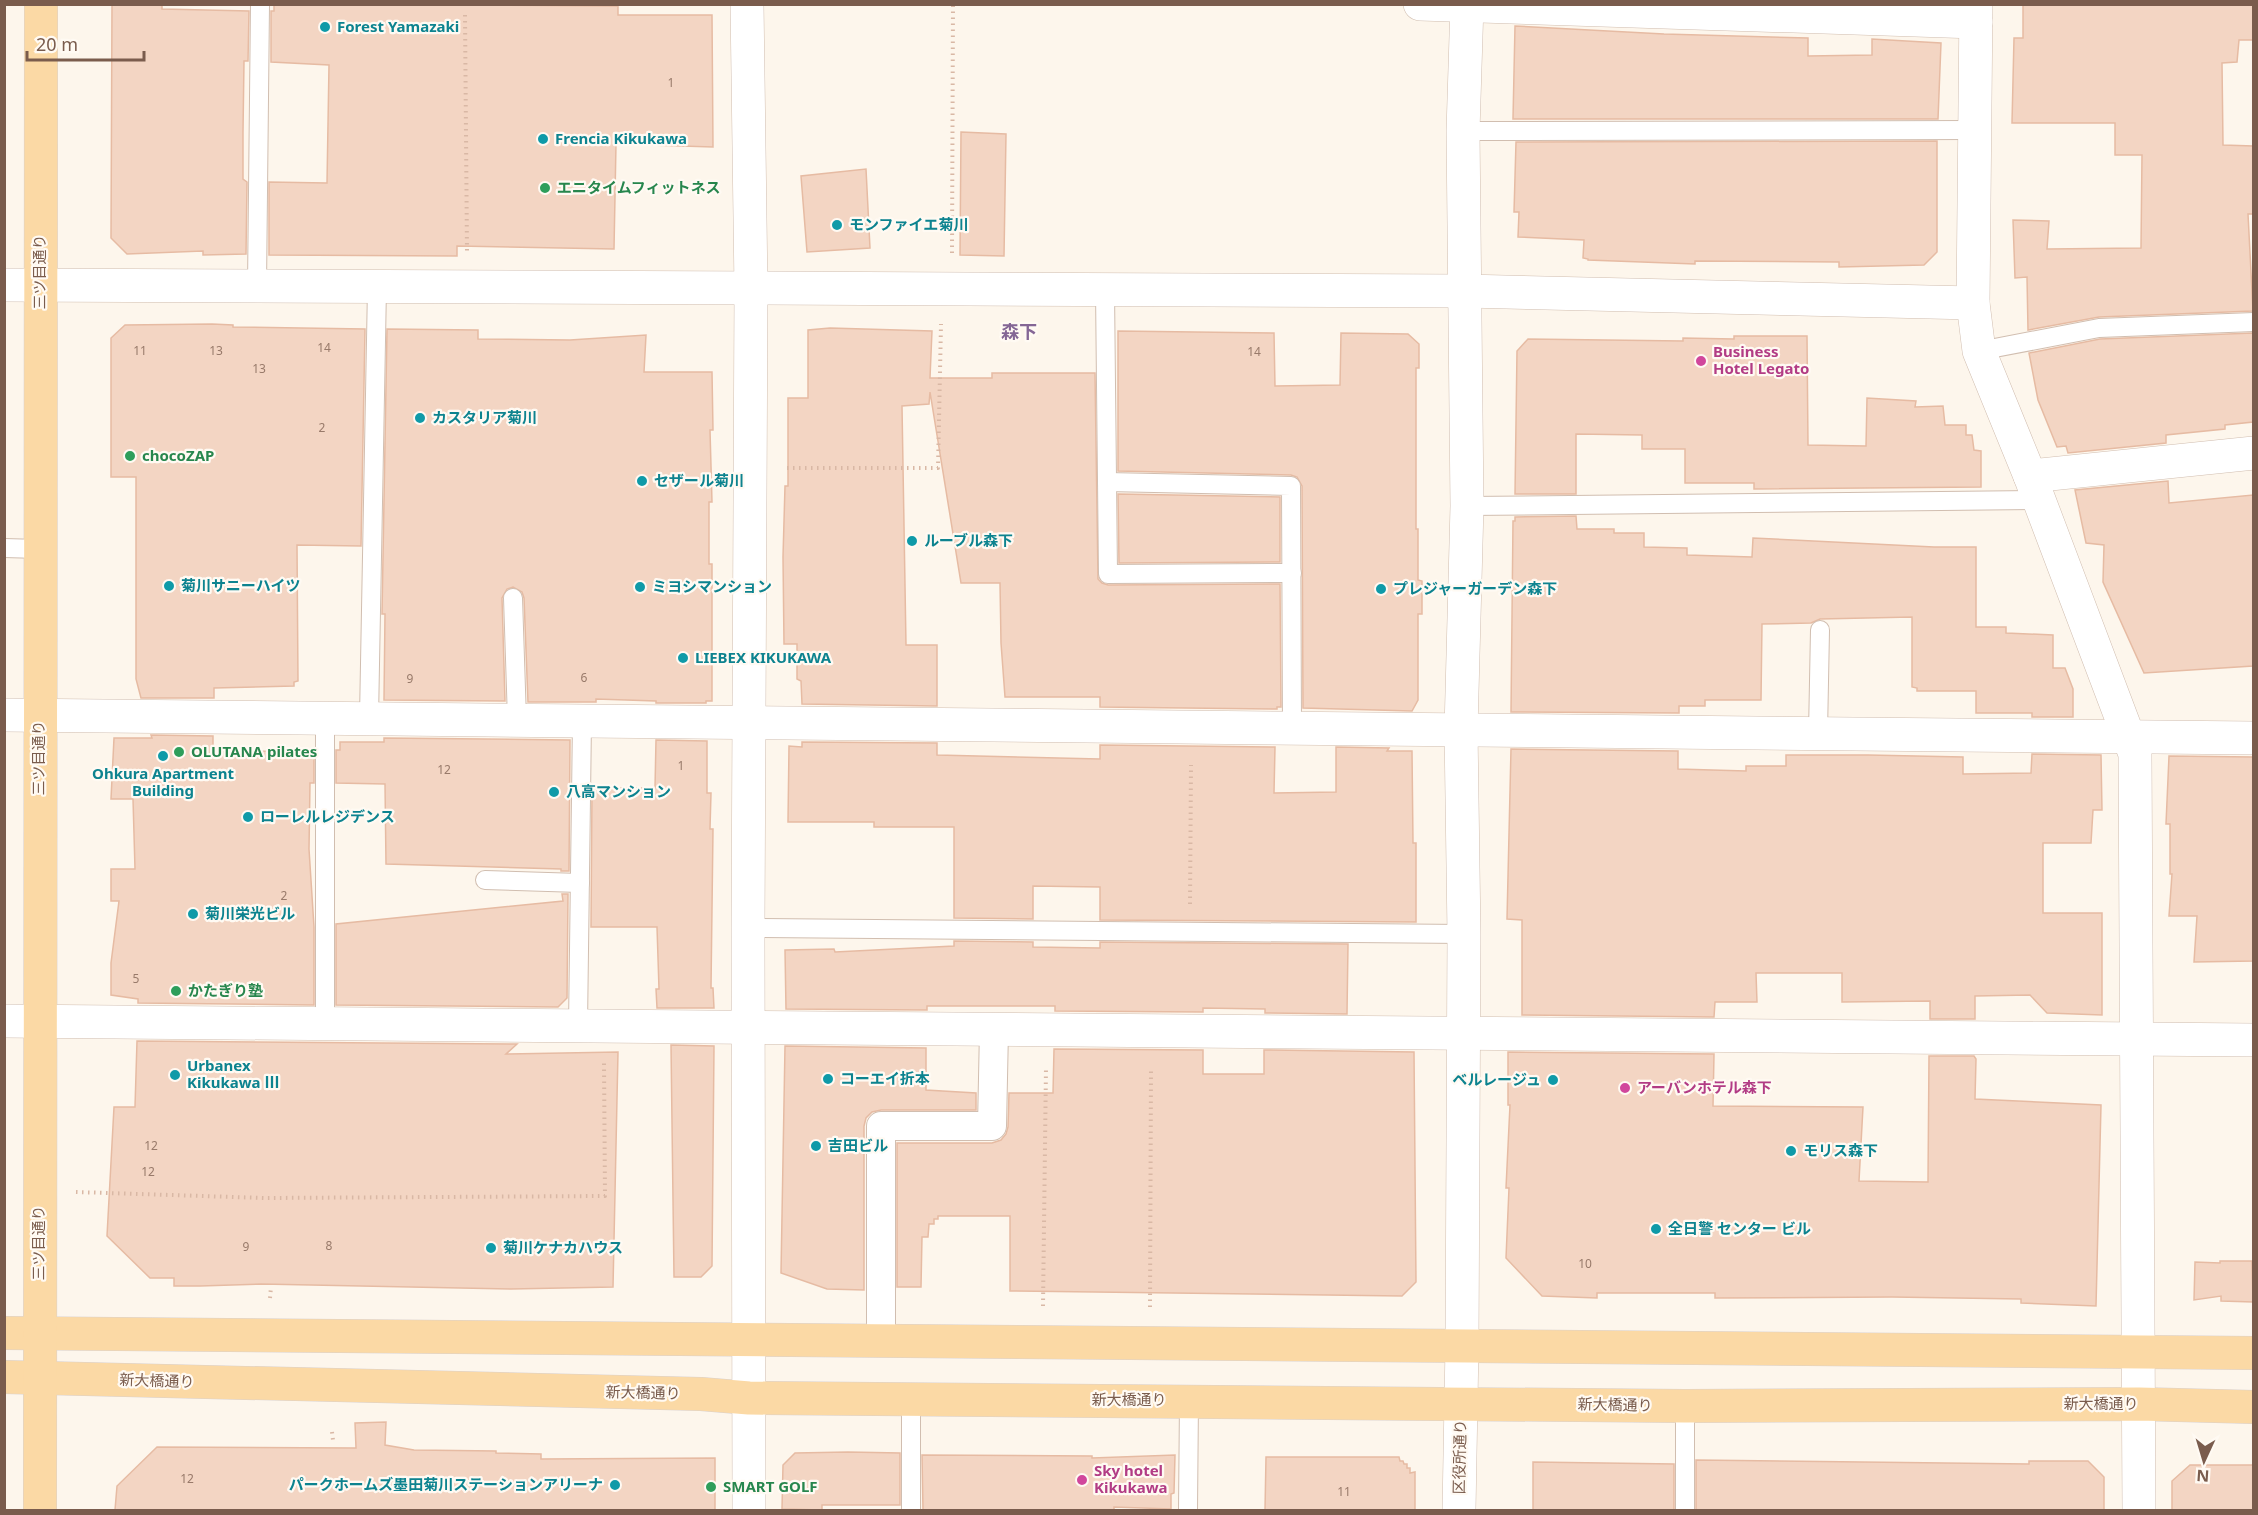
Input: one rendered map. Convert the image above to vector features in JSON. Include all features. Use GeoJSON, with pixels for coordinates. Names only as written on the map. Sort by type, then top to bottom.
{"type":"FeatureCollection","features":[{"type":"Feature","properties":{"kind":"main road","name":"三ツ目通り"},"geometry":{"type":"LineString","coordinates":[[40,1510],[41,4]]}},
{"type":"Feature","properties":{"kind":"main road"},"geometry":{"type":"LineString","coordinates":[[4,1333],[2253,1353]]}},
{"type":"Feature","properties":{"kind":"main road","name":"新大橋通り"},"geometry":{"type":"LineString","coordinates":[[4,1377],[701,1394],[749,1398],[1685,1406],[2139,1404],[2253,1407]]}},
{"type":"Feature","properties":{"kind":"street"},"geometry":{"type":"LineString","coordinates":[[747,4],[751,289],[748,928],[749,1510]]}},
{"type":"Feature","properties":{"kind":"street"},"geometry":{"type":"LineString","coordinates":[[1420,4],[1976,13],[1973,303],[1979,351],[2035,488],[2135,754],[2139,1510]]}},
{"type":"Feature","properties":{"kind":"street","name":"区役所通り"},"geometry":{"type":"LineString","coordinates":[[1459,1510],[1464,934],[1461,730],[1467,506],[1463,131],[1467,6]]}},
{"type":"Feature","properties":{"kind":"street"},"geometry":{"type":"LineString","coordinates":[[4,285],[1465,291],[1973,303]]}},
{"type":"Feature","properties":{"kind":"street"},"geometry":{"type":"LineString","coordinates":[[2035,488],[2253,453]]}},
{"type":"Feature","properties":{"kind":"street"},"geometry":{"type":"LineString","coordinates":[[4,715],[2253,738]]}},
{"type":"Feature","properties":{"kind":"street"},"geometry":{"type":"LineString","coordinates":[[4,1021],[2253,1040]]}},
{"type":"Feature","properties":{"kind":"street"},"geometry":{"type":"LineString","coordinates":[[881,1341],[881,1126],[992,1126],[994,1030]]}},
{"type":"Feature","properties":{"kind":"lane"},"geometry":{"type":"LineString","coordinates":[[257,286],[260,4]]}},
{"type":"Feature","properties":{"kind":"lane"},"geometry":{"type":"LineString","coordinates":[[1463,131],[1976,130]]}},
{"type":"Feature","properties":{"kind":"lane"},"geometry":{"type":"LineString","coordinates":[[369,718],[377,287]]}},
{"type":"Feature","properties":{"kind":"lane"},"geometry":{"type":"LineString","coordinates":[[1105,290],[1108,574],[1292,573]]}},
{"type":"Feature","properties":{"kind":"lane"},"geometry":{"type":"LineString","coordinates":[[1979,351],[2099,328],[2253,322]]}},
{"type":"Feature","properties":{"kind":"lane"},"geometry":{"type":"LineString","coordinates":[[1107,482],[1291,486],[1292,728]]}},
{"type":"Feature","properties":{"kind":"lane"},"geometry":{"type":"LineString","coordinates":[[1467,506],[2035,488]]}},
{"type":"Feature","properties":{"kind":"lane"},"geometry":{"type":"LineString","coordinates":[[4,548],[39,549]]}},
{"type":"Feature","properties":{"kind":"lane"},"geometry":{"type":"LineString","coordinates":[[513,598],[517,720]]}},
{"type":"Feature","properties":{"kind":"lane"},"geometry":{"type":"LineString","coordinates":[[1818,733],[1820,630]]}},
{"type":"Feature","properties":{"kind":"lane"},"geometry":{"type":"LineString","coordinates":[[324,718],[326,1024]]}},
{"type":"Feature","properties":{"kind":"lane"},"geometry":{"type":"LineString","coordinates":[[582,721],[580,883],[591,1026]]}},
{"type":"Feature","properties":{"kind":"lane"},"geometry":{"type":"LineString","coordinates":[[485,880],[580,883]]}},
{"type":"Feature","properties":{"kind":"lane"},"geometry":{"type":"LineString","coordinates":[[748,928],[1464,934]]}},
{"type":"Feature","properties":{"kind":"lane"},"geometry":{"type":"LineString","coordinates":[[911,1398],[911,1510]]}},
{"type":"Feature","properties":{"kind":"lane"},"geometry":{"type":"LineString","coordinates":[[1188,1510],[1189,1400]]}},
{"type":"Feature","properties":{"kind":"lane"},"geometry":{"type":"LineString","coordinates":[[1685,1406],[1685,1510]]}},
{"type":"Feature","properties":{"kind":"path"},"geometry":{"type":"LineString","coordinates":[[750,468],[938,468],[945,290],[952,254],[953,4]]}},
{"type":"Feature","properties":{"kind":"path"},"geometry":{"type":"LineString","coordinates":[[465,15],[467,262]]}},
{"type":"Feature","properties":{"kind":"path"},"geometry":{"type":"LineString","coordinates":[[1190,932],[1191,727]]}},
{"type":"Feature","properties":{"kind":"path"},"geometry":{"type":"LineString","coordinates":[[40,1191],[265,1198],[605,1196],[591,1026]]}},
{"type":"Feature","properties":{"kind":"path"},"geometry":{"type":"LineString","coordinates":[[1042,1342],[1046,1030]]}},
{"type":"Feature","properties":{"kind":"path"},"geometry":{"type":"LineString","coordinates":[[1150,1343],[1151,1031]]}},
{"type":"Feature","properties":{"kind":"path"},"geometry":{"type":"LineString","coordinates":[[270,1301],[271,1287]]}},
{"type":"Feature","properties":{"kind":"path"},"geometry":{"type":"LineString","coordinates":[[332,1432],[333,1440]]}},
{"type":"Feature","properties":{"kind":"building"},"geometry":{"type":"Polygon","coordinates":[[[112,4],[162,4],[162,9],[249,11],[248,61],[244,61],[243,132],[243,179],[247,182],[246,254],[203,255],[203,251],[127,254],[111,238],[112,4]]]}},
{"type":"Feature","properties":{"kind":"building"},"geometry":{"type":"Polygon","coordinates":[[[274,4],[618,6],[618,15],[712,15],[713,147],[616,144],[614,249],[457,246],[457,256],[269,255],[269,182],[327,183],[329,65],[271,62],[271,11],[274,11],[274,4]]]}},
{"type":"Feature","properties":{"kind":"building"},"geometry":{"type":"Polygon","coordinates":[[[2023,4],[2253,4],[2253,40],[2239,40],[2237,62],[2222,63],[2223,145],[2253,146],[2253,214],[2248,214],[2253,311],[2099,317],[2028,330],[2027,277],[2015,278],[2013,220],[2049,221],[2047,249],[2141,248],[2142,155],[2115,155],[2115,123],[2012,123],[2014,38],[2023,38],[2023,4]]]}},
{"type":"Feature","properties":{"kind":"building"},"geometry":{"type":"Polygon","coordinates":[[[1515,26],[1664,34],[1808,38],[1808,56],[1872,55],[1872,39],[1941,43],[1938,119],[1513,119],[1515,26]]]}},
{"type":"Feature","properties":{"kind":"building"},"geometry":{"type":"Polygon","coordinates":[[[961,132],[1006,134],[1004,256],[960,255],[961,132]]]}},
{"type":"Feature","properties":{"kind":"building"},"geometry":{"type":"Polygon","coordinates":[[[1937,141],[1937,252],[1924,265],[1839,267],[1839,262],[1695,261],[1695,264],[1588,260],[1583,258],[1584,240],[1518,237],[1519,212],[1514,212],[1516,142],[1937,141]]]}},
{"type":"Feature","properties":{"kind":"building","name":"モンファイエ菊川"},"geometry":{"type":"Polygon","coordinates":[[[866,169],[870,248],[807,252],[801,176],[866,169]]]}},
{"type":"Feature","properties":{"kind":"building"},"geometry":{"type":"Polygon","coordinates":[[[125,325],[233,325],[233,327],[365,329],[361,546],[297,545],[298,681],[294,682],[294,686],[214,688],[214,698],[141,698],[136,679],[136,477],[111,477],[111,338],[125,325]]]}},
{"type":"Feature","properties":{"kind":"building"},"geometry":{"type":"Polygon","coordinates":[[[830,328],[932,331],[930,378],[992,378],[992,373],[1095,373],[1098,579],[1108,585],[1280,584],[1281,707],[1277,709],[1100,707],[1100,697],[1005,697],[1000,583],[961,583],[930,392],[929,404],[902,406],[906,645],[937,645],[937,706],[802,704],[801,681],[797,679],[797,644],[784,644],[783,557],[785,486],[788,486],[788,398],[808,398],[808,330],[830,328]]]}},
{"type":"Feature","properties":{"kind":"building"},"geometry":{"type":"Polygon","coordinates":[[[387,329],[478,330],[478,339],[570,340],[646,335],[644,372],[712,372],[713,430],[710,430],[712,502],[709,502],[709,564],[712,564],[712,701],[656,703],[656,701],[596,699],[596,702],[528,702],[524,598],[522,592],[513,587],[507,589],[502,598],[505,701],[384,700],[385,614],[382,614],[387,329]]]}},
{"type":"Feature","properties":{"kind":"building"},"geometry":{"type":"Polygon","coordinates":[[[1118,331],[1274,333],[1275,386],[1340,385],[1341,333],[1408,334],[1419,344],[1419,368],[1416,368],[1416,529],[1418,529],[1418,580],[1422,581],[1422,614],[1418,614],[1418,700],[1412,711],[1303,708],[1302,486],[1297,477],[1118,471],[1118,331]]]}},
{"type":"Feature","properties":{"kind":"building"},"geometry":{"type":"Polygon","coordinates":[[[2253,333],[2253,422],[2225,425],[2225,429],[2166,435],[2166,443],[2068,453],[2066,446],[2057,447],[2038,400],[2029,353],[2100,339],[2253,333]]]}},
{"type":"Feature","properties":{"kind":"building"},"geometry":{"type":"Polygon","coordinates":[[[1734,336],[1807,336],[1808,445],[1866,446],[1867,398],[1916,401],[1915,407],[1943,406],[1945,425],[1966,425],[1966,435],[1972,435],[1974,450],[1981,451],[1981,487],[1754,489],[1754,483],[1685,483],[1685,449],[1642,449],[1642,435],[1576,434],[1576,494],[1515,494],[1517,351],[1528,339],[1683,341],[1683,338],[1734,339],[1734,336]]]}},
{"type":"Feature","properties":{"kind":"building"},"geometry":{"type":"Polygon","coordinates":[[[2168,481],[2169,503],[2253,495],[2253,666],[2144,673],[2103,582],[2104,545],[2086,543],[2075,490],[2168,481]]]}},
{"type":"Feature","properties":{"kind":"building"},"geometry":{"type":"Polygon","coordinates":[[[1118,494],[1280,497],[1280,562],[1119,563],[1118,494]]]}},
{"type":"Feature","properties":{"kind":"building"},"geometry":{"type":"Polygon","coordinates":[[[1576,516],[1577,529],[1614,529],[1614,533],[1644,533],[1644,547],[1687,548],[1687,555],[1752,557],[1753,538],[1976,547],[1976,627],[2006,627],[2006,633],[2053,635],[2053,668],[2065,668],[2073,689],[2073,717],[2032,717],[2032,713],[1976,713],[1976,691],[1917,691],[1917,688],[1912,687],[1912,617],[1820,619],[1811,623],[1762,624],[1761,700],[1705,700],[1705,706],[1679,706],[1679,713],[1511,712],[1513,521],[1515,517],[1576,516]]]}},
{"type":"Feature","properties":{"kind":"building"},"geometry":{"type":"Polygon","coordinates":[[[151,735],[213,736],[213,752],[273,751],[273,749],[314,750],[314,783],[310,783],[309,849],[314,927],[314,1005],[138,1003],[138,999],[111,995],[111,963],[119,901],[111,901],[111,869],[135,869],[133,799],[111,799],[114,738],[152,738],[151,735]]]}},
{"type":"Feature","properties":{"kind":"building"},"geometry":{"type":"Polygon","coordinates":[[[384,738],[570,740],[569,871],[386,864],[385,784],[336,783],[336,750],[340,750],[340,742],[384,742],[384,738]]]}},
{"type":"Feature","properties":{"kind":"building"},"geometry":{"type":"Polygon","coordinates":[[[656,740],[707,741],[707,793],[711,793],[710,829],[713,829],[711,988],[713,988],[714,1008],[657,1008],[656,989],[659,989],[657,927],[591,927],[592,788],[655,788],[656,740]]]}},
{"type":"Feature","properties":{"kind":"building"},"geometry":{"type":"Polygon","coordinates":[[[802,742],[937,743],[937,755],[1100,759],[1100,745],[1275,747],[1274,793],[1336,792],[1336,747],[1412,751],[1413,843],[1416,843],[1416,922],[1100,920],[1100,887],[1033,886],[1033,919],[954,918],[954,827],[874,827],[874,822],[788,822],[789,746],[802,747],[802,742]]]}},
{"type":"Feature","properties":{"kind":"building"},"geometry":{"type":"Polygon","coordinates":[[[1511,749],[1678,751],[1678,769],[1746,771],[1746,766],[1786,766],[1786,755],[1963,757],[1963,774],[2031,773],[2032,754],[2101,755],[2102,810],[2093,810],[2091,843],[2043,843],[2043,913],[2102,913],[2102,1015],[2047,1013],[2030,995],[1975,996],[1975,1019],[1930,1019],[1930,1001],[1842,1002],[1842,973],[1756,973],[1757,1002],[1715,1002],[1714,1017],[1522,1015],[1522,920],[1507,919],[1511,749]]]}},
{"type":"Feature","properties":{"kind":"building"},"geometry":{"type":"Polygon","coordinates":[[[2169,756],[2253,757],[2253,961],[2194,962],[2197,916],[2169,916],[2172,874],[2170,874],[2170,824],[2166,824],[2169,756]]]}},
{"type":"Feature","properties":{"kind":"building"},"geometry":{"type":"Polygon","coordinates":[[[562,894],[568,894],[567,998],[558,1007],[336,1005],[336,924],[563,901],[562,894]]]}},
{"type":"Feature","properties":{"kind":"building"},"geometry":{"type":"Polygon","coordinates":[[[954,941],[1033,942],[1033,947],[1100,948],[1100,942],[1348,944],[1347,1014],[1265,1013],[1265,1009],[1203,1008],[1203,1012],[1055,1011],[1055,1006],[927,1006],[927,1010],[786,1009],[785,950],[834,949],[835,952],[954,946],[954,941]]]}},
{"type":"Feature","properties":{"kind":"building"},"geometry":{"type":"Polygon","coordinates":[[[137,1041],[517,1044],[506,1054],[618,1052],[613,1287],[511,1289],[261,1284],[174,1286],[174,1278],[150,1278],[107,1236],[114,1107],[135,1107],[137,1041]]]}},
{"type":"Feature","properties":{"kind":"building"},"geometry":{"type":"Polygon","coordinates":[[[671,1045],[714,1046],[712,1266],[701,1277],[674,1277],[671,1045]]]}},
{"type":"Feature","properties":{"kind":"building"},"geometry":{"type":"Polygon","coordinates":[[[785,1046],[926,1048],[926,1090],[976,1093],[976,1110],[881,1110],[872,1112],[866,1118],[864,1126],[864,1290],[827,1289],[781,1273],[785,1046]]]}},
{"type":"Feature","properties":{"kind":"building"},"geometry":{"type":"Polygon","coordinates":[[[1054,1049],[1203,1050],[1203,1074],[1264,1074],[1264,1050],[1414,1052],[1416,1282],[1402,1296],[1010,1291],[1010,1216],[938,1216],[938,1219],[934,1219],[934,1224],[929,1224],[928,1237],[922,1237],[921,1287],[897,1287],[897,1143],[992,1143],[1001,1140],[1008,1127],[1009,1093],[1053,1093],[1054,1049]]]}},
{"type":"Feature","properties":{"kind":"building"},"geometry":{"type":"Polygon","coordinates":[[[1508,1052],[1714,1054],[1713,1106],[1863,1107],[1859,1181],[1928,1182],[1929,1056],[1974,1056],[1976,1059],[1975,1099],[2101,1105],[2096,1306],[2021,1303],[2021,1299],[1715,1298],[1715,1293],[1597,1293],[1597,1298],[1542,1296],[1506,1258],[1509,1188],[1506,1188],[1510,1105],[1508,1105],[1508,1052]]]}},
{"type":"Feature","properties":{"kind":"building"},"geometry":{"type":"Polygon","coordinates":[[[2220,1261],[2252,1261],[2253,1302],[2221,1301],[2221,1296],[2194,1300],[2195,1262],[2220,1263],[2220,1261]]]}},
{"type":"Feature","properties":{"kind":"building"},"geometry":{"type":"Polygon","coordinates":[[[386,1422],[385,1445],[414,1450],[541,1454],[541,1459],[715,1458],[715,1510],[115,1510],[117,1486],[157,1447],[356,1448],[355,1423],[386,1422]]]}},
{"type":"Feature","properties":{"kind":"building"},"geometry":{"type":"Polygon","coordinates":[[[795,1453],[900,1453],[900,1505],[822,1505],[822,1510],[782,1509],[783,1465],[795,1453]]]}},
{"type":"Feature","properties":{"kind":"building"},"geometry":{"type":"Polygon","coordinates":[[[922,1455],[1092,1456],[1092,1458],[1175,1455],[1174,1493],[1171,1494],[1171,1509],[1114,1507],[1114,1510],[923,1510],[922,1455]]]}},
{"type":"Feature","properties":{"kind":"building"},"geometry":{"type":"Polygon","coordinates":[[[1266,1457],[1399,1457],[1400,1461],[1407,1464],[1407,1468],[1410,1468],[1410,1473],[1415,1472],[1415,1510],[1265,1510],[1266,1457]]]}},
{"type":"Feature","properties":{"kind":"building"},"geometry":{"type":"Polygon","coordinates":[[[1696,1460],[2029,1464],[2029,1461],[2088,1461],[2104,1477],[2104,1510],[1696,1510],[1696,1460]]]}},
{"type":"Feature","properties":{"kind":"building"},"geometry":{"type":"Polygon","coordinates":[[[1533,1462],[1674,1464],[1674,1510],[1533,1510],[1533,1462]]]}},
{"type":"Feature","properties":{"kind":"building"},"geometry":{"type":"Polygon","coordinates":[[[2190,1465],[2253,1465],[2253,1510],[2172,1510],[2172,1481],[2190,1465]]]}},
{"type":"Feature","properties":{"kind":"place","name":"Forest Yamazaki"},"geometry":{"type":"Point","coordinates":[325,27]}},
{"type":"Feature","properties":{"kind":"place","name":"Frencia Kikukawa"},"geometry":{"type":"Point","coordinates":[543,139]}},
{"type":"Feature","properties":{"kind":"place","name":"エニタイムフィットネス"},"geometry":{"type":"Point","coordinates":[545,188]}},
{"type":"Feature","properties":{"kind":"place","name":"モンファイエ菊川"},"geometry":{"type":"Point","coordinates":[837,225]}},
{"type":"Feature","properties":{"kind":"place","name":"Business Hotel Legato"},"geometry":{"type":"Point","coordinates":[1701,361]}},
{"type":"Feature","properties":{"kind":"place","name":"カスタリア菊川"},"geometry":{"type":"Point","coordinates":[420,418]}},
{"type":"Feature","properties":{"kind":"place","name":"chocoZAP"},"geometry":{"type":"Point","coordinates":[130,456]}},
{"type":"Feature","properties":{"kind":"place","name":"セザール菊川"},"geometry":{"type":"Point","coordinates":[642,481]}},
{"type":"Feature","properties":{"kind":"place","name":"ルーブル森下"},"geometry":{"type":"Point","coordinates":[912,541]}},
{"type":"Feature","properties":{"kind":"place","name":"菊川サニーハイツ"},"geometry":{"type":"Point","coordinates":[169,586]}},
{"type":"Feature","properties":{"kind":"place","name":"ミヨシマンション"},"geometry":{"type":"Point","coordinates":[640,587]}},
{"type":"Feature","properties":{"kind":"place","name":"プレジャーガーデン森下"},"geometry":{"type":"Point","coordinates":[1381,589]}},
{"type":"Feature","properties":{"kind":"place","name":"LIEBEX KIKUKAWA"},"geometry":{"type":"Point","coordinates":[683,658]}},
{"type":"Feature","properties":{"kind":"place","name":"OLUTANA pilates"},"geometry":{"type":"Point","coordinates":[179,752]}},
{"type":"Feature","properties":{"kind":"place","name":"Ohkura Apartment Building"},"geometry":{"type":"Point","coordinates":[163,756]}},
{"type":"Feature","properties":{"kind":"place","name":"八高マンション"},"geometry":{"type":"Point","coordinates":[554,792]}},
{"type":"Feature","properties":{"kind":"place","name":"ローレルレジデンス"},"geometry":{"type":"Point","coordinates":[248,817]}},
{"type":"Feature","properties":{"kind":"place","name":"菊川栄光ビル"},"geometry":{"type":"Point","coordinates":[193,914]}},
{"type":"Feature","properties":{"kind":"place","name":"かたぎり塾"},"geometry":{"type":"Point","coordinates":[176,991]}},
{"type":"Feature","properties":{"kind":"place","name":"Urbanex Kikukawa Ⅲ"},"geometry":{"type":"Point","coordinates":[175,1075]}},
{"type":"Feature","properties":{"kind":"place","name":"コーエイ折本"},"geometry":{"type":"Point","coordinates":[828,1079]}},
{"type":"Feature","properties":{"kind":"place","name":"ベルレージュ"},"geometry":{"type":"Point","coordinates":[1553,1080]}},
{"type":"Feature","properties":{"kind":"place","name":"アーバンホテル森下"},"geometry":{"type":"Point","coordinates":[1625,1088]}},
{"type":"Feature","properties":{"kind":"place","name":"吉田ビル"},"geometry":{"type":"Point","coordinates":[816,1146]}},
{"type":"Feature","properties":{"kind":"place","name":"モリス森下"},"geometry":{"type":"Point","coordinates":[1791,1151]}},
{"type":"Feature","properties":{"kind":"place","name":"全日警 センター ビル"},"geometry":{"type":"Point","coordinates":[1656,1229]}},
{"type":"Feature","properties":{"kind":"place","name":"菊川ケナカハウス"},"geometry":{"type":"Point","coordinates":[491,1248]}},
{"type":"Feature","properties":{"kind":"place","name":"Sky hotel Kikukawa"},"geometry":{"type":"Point","coordinates":[1082,1480]}},
{"type":"Feature","properties":{"kind":"place","name":"パークホームズ墨田菊川ステーションアリーナ"},"geometry":{"type":"Point","coordinates":[615,1485]}},
{"type":"Feature","properties":{"kind":"place","name":"SMART GOLF"},"geometry":{"type":"Point","coordinates":[711,1487]}},
{"type":"Feature","properties":{"kind":"district","name":"森下"},"geometry":{"type":"Point","coordinates":[1019,332]}}]}
